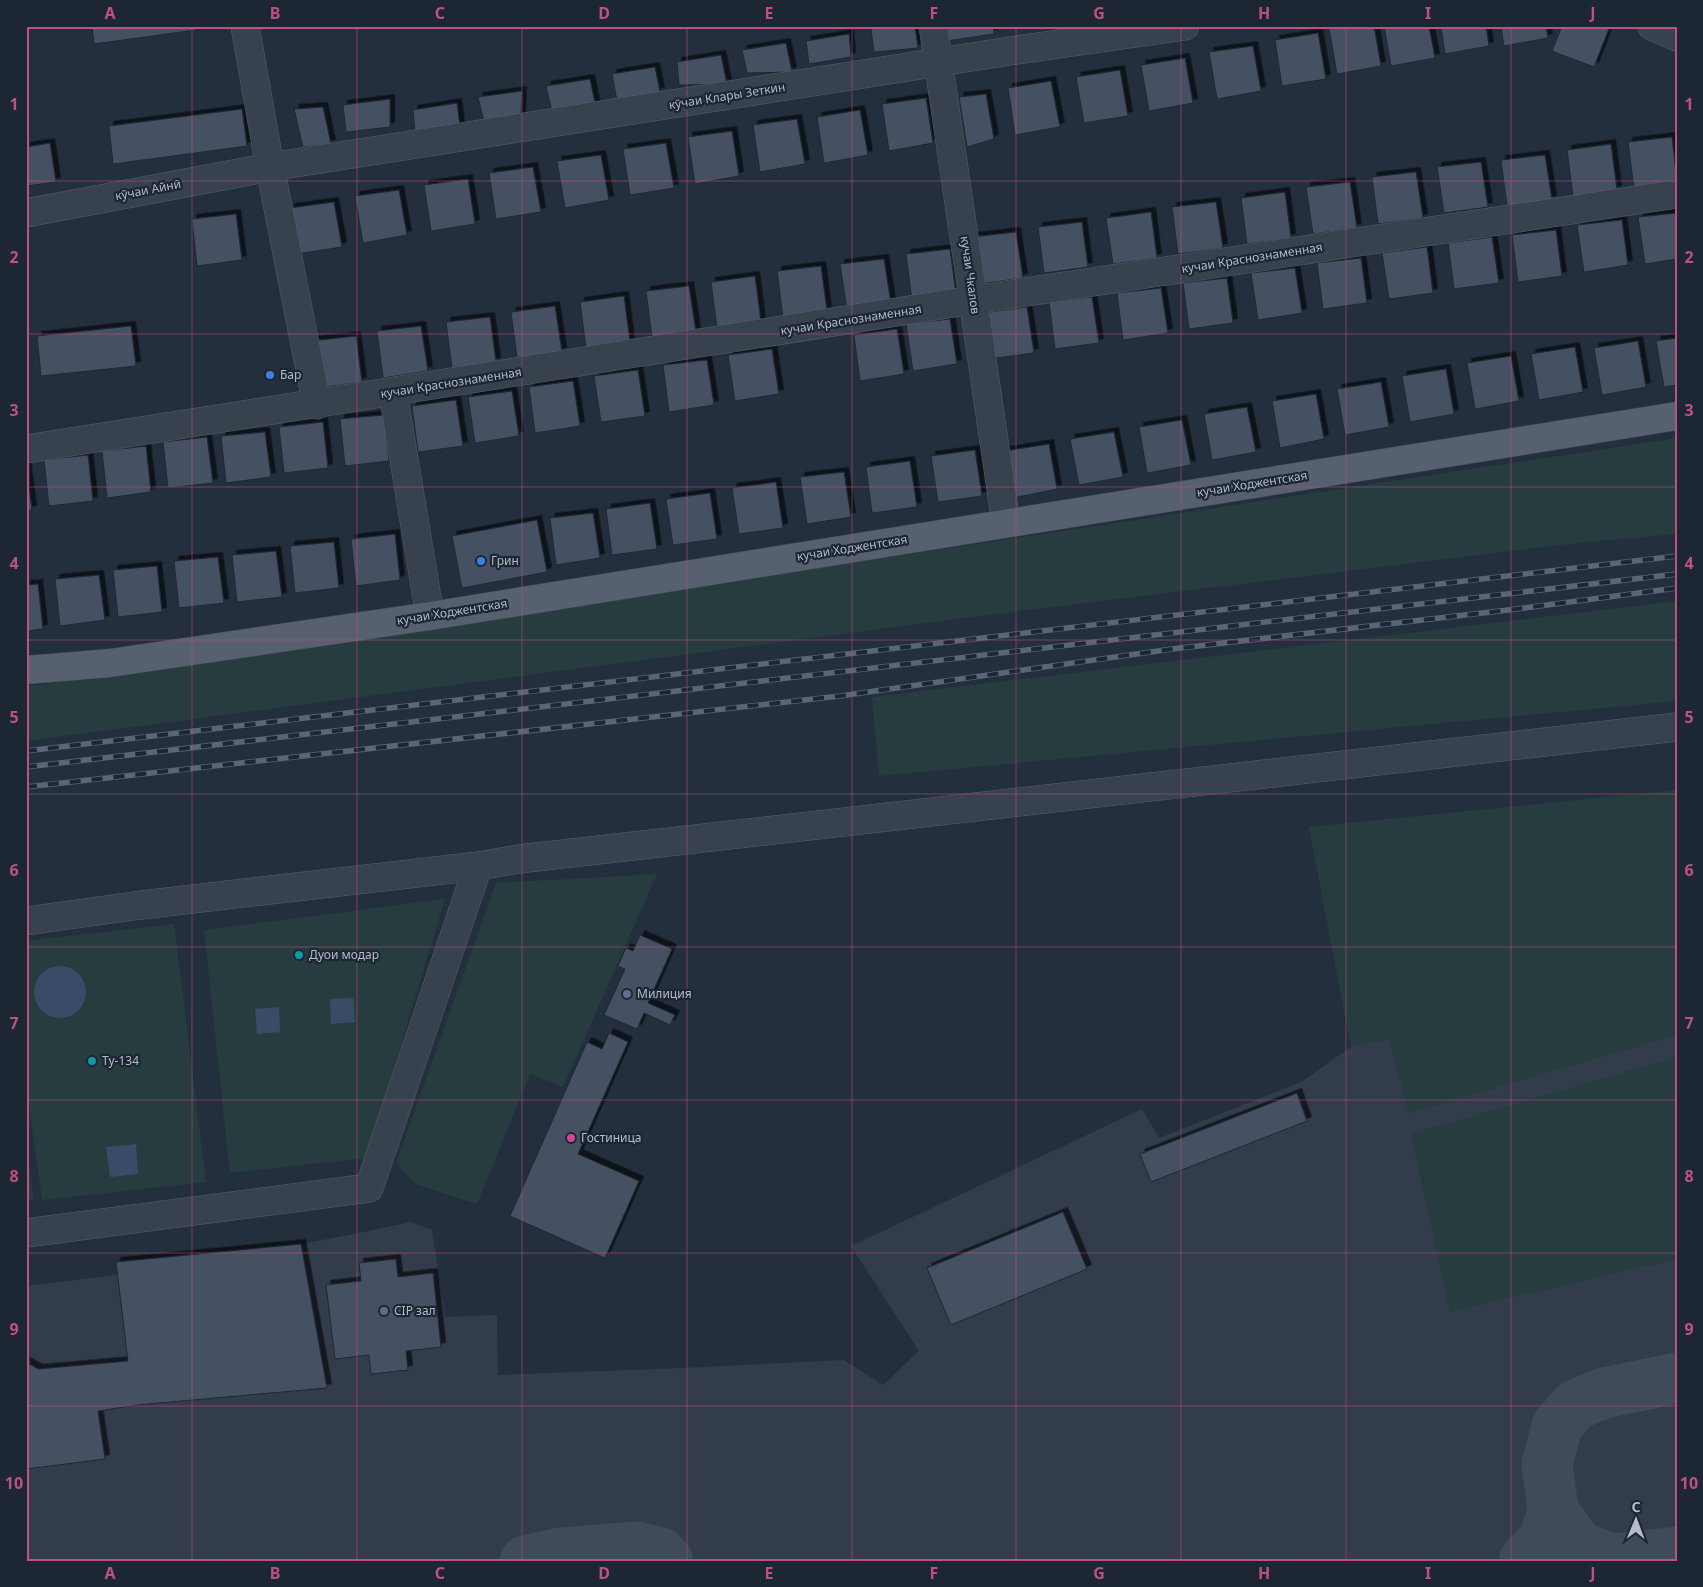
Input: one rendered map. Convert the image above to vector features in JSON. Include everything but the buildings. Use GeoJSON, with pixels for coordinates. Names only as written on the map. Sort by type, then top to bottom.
{"type":"FeatureCollection","features":[{"type":"Feature","properties":{"kind":"main road","name":"кучаи Ходжентская"},"geometry":{"type":"LineString","coordinates":[[26,670],[110,663],[430,616],[1677,416]]}},
{"type":"Feature","properties":{"kind":"street"},"geometry":{"type":"LineString","coordinates":[[245,26],[270,167],[317,404]]}},
{"type":"Feature","properties":{"kind":"street","name":"кучаи Чкалов"},"geometry":{"type":"LineString","coordinates":[[933,26],[1006,523]]}},
{"type":"Feature","properties":{"kind":"street","name":"кӯчаи Клары Зеткин"},"geometry":{"type":"LineString","coordinates":[[270,167],[939,62],[1185,26]]}},
{"type":"Feature","properties":{"kind":"street"},"geometry":{"type":"LineString","coordinates":[[1652,26],[1677,37]]}},
{"type":"Feature","properties":{"kind":"street","name":"кӯчаи Айнӣ"},"geometry":{"type":"LineString","coordinates":[[26,214],[270,167]]}},
{"type":"Feature","properties":{"kind":"street","name":"кучаи Краснознаменная"},"geometry":{"type":"LineString","coordinates":[[26,449],[393,393],[973,300],[1677,194]]}},
{"type":"Feature","properties":{"kind":"street"},"geometry":{"type":"LineString","coordinates":[[393,393],[430,616]]}},
{"type":"Feature","properties":{"kind":"street"},"geometry":{"type":"LineString","coordinates":[[26,921],[140,905],[478,866],[538,857],[1677,727]]}},
{"type":"Feature","properties":{"kind":"street"},"geometry":{"type":"LineString","coordinates":[[26,1233],[369,1188],[478,866]]}},
{"type":"Feature","properties":{"kind":"shaded area"},"geometry":{"type":"Polygon","coordinates":[[[1677,790],[1677,1561],[26,1561],[26,1286],[117,1275],[116,1262],[301,1244],[411,1222],[432,1230],[445,1317],[497,1315],[498,1375],[844,1360],[883,1385],[919,1351],[851,1246],[1142,1109],[1159,1138],[1301,1082],[1351,1047],[1309,827],[1677,790]]]}},
{"type":"Feature","properties":{"kind":"green space"},"geometry":{"type":"Polygon","coordinates":[[[1677,438],[1677,534],[1577,543],[972,617],[26,741],[26,686],[163,670],[779,574],[1677,438]]]}},
{"type":"Feature","properties":{"kind":"green space"},"geometry":{"type":"Polygon","coordinates":[[[1677,601],[1677,701],[879,776],[872,697],[1677,601]]]}},
{"type":"Feature","properties":{"kind":"green space"},"geometry":{"type":"Polygon","coordinates":[[[1677,790],[1677,1035],[1409,1113],[1389,1039],[1351,1047],[1309,827],[1677,790]]]}},
{"type":"Feature","properties":{"kind":"green space"},"geometry":{"type":"Polygon","coordinates":[[[657,874],[563,1087],[530,1074],[477,1204],[415,1184],[396,1163],[496,883],[657,874]]]}},
{"type":"Feature","properties":{"kind":"green space"},"geometry":{"type":"Polygon","coordinates":[[[445,899],[367,1158],[230,1173],[204,930],[445,899]]]}},
{"type":"Feature","properties":{"kind":"green space"},"geometry":{"type":"Polygon","coordinates":[[[174,924],[206,1182],[42,1200],[26,1085],[26,941],[174,924]]]}},
{"type":"Feature","properties":{"kind":"green space"},"geometry":{"type":"Polygon","coordinates":[[[1677,1057],[1677,1259],[1450,1312],[1411,1134],[1677,1057]]]}},
{"type":"Feature","properties":{"kind":"green space"},"geometry":{"type":"Polygon","coordinates":[[[26,1147],[34,1200],[26,1201],[26,1147]]]}},
{"type":"Feature","properties":{"kind":"water"},"geometry":{"type":"Polygon","coordinates":[[[60,966],[70,968],[78,974],[84,982],[86,992],[84,1002],[78,1010],[70,1016],[60,1018],[50,1016],[42,1010],[36,1002],[34,992],[36,982],[42,974],[50,968],[60,966]]]}},
{"type":"Feature","properties":{"kind":"water"},"geometry":{"type":"Polygon","coordinates":[[[353,998],[355,1022],[331,1024],[330,999],[353,998]]]}},
{"type":"Feature","properties":{"kind":"water"},"geometry":{"type":"Polygon","coordinates":[[[279,1007],[280,1032],[257,1034],[255,1009],[279,1007]]]}},
{"type":"Feature","properties":{"kind":"water"},"geometry":{"type":"Polygon","coordinates":[[[136,1144],[138,1174],[110,1177],[106,1147],[136,1144]]]}},
{"type":"Feature","properties":{"kind":"taxiway"},"geometry":{"type":"LineString","coordinates":[[1524,1561],[1545,1538],[1553,1510],[1547,1464],[1557,1426],[1575,1405],[1604,1393],[1677,1378]]}},
{"type":"Feature","properties":{"kind":"taxiway"},"geometry":{"type":"LineString","coordinates":[[1553,1510],[1570,1535],[1582,1548],[1612,1559]]}},
{"type":"Feature","properties":{"kind":"taxiway"},"geometry":{"type":"LineString","coordinates":[[525,1561],[561,1553],[637,1547],[661,1553],[668,1561]]}},
{"type":"Feature","properties":{"kind":"taxiway"},"geometry":{"type":"LineString","coordinates":[[1597,1561],[1677,1552]]}},
{"type":"Feature","properties":{"kind":"railway"},"geometry":{"type":"LineString","coordinates":[[26,751],[1677,556]]}},
{"type":"Feature","properties":{"kind":"railway"},"geometry":{"type":"LineString","coordinates":[[26,767],[1677,574]]}},
{"type":"Feature","properties":{"kind":"railway"},"geometry":{"type":"LineString","coordinates":[[26,787],[840,696],[1172,649],[1508,610],[1677,588]]}},
{"type":"Feature","properties":{"kind":"place","name":"Бар"},"geometry":{"type":"Point","coordinates":[270,375]}},
{"type":"Feature","properties":{"kind":"place","name":"Грин"},"geometry":{"type":"Point","coordinates":[481,561]}},
{"type":"Feature","properties":{"kind":"place","name":"Дуои модар"},"geometry":{"type":"Point","coordinates":[299,955]}},
{"type":"Feature","properties":{"kind":"place","name":"Милиция"},"geometry":{"type":"Point","coordinates":[627,994]}},
{"type":"Feature","properties":{"kind":"place","name":"Ту-134"},"geometry":{"type":"Point","coordinates":[92,1061]}},
{"type":"Feature","properties":{"kind":"place","name":"Гостиница"},"geometry":{"type":"Point","coordinates":[571,1138]}},
{"type":"Feature","properties":{"kind":"place","name":"CIP зал"},"geometry":{"type":"Point","coordinates":[384,1311]}}]}
